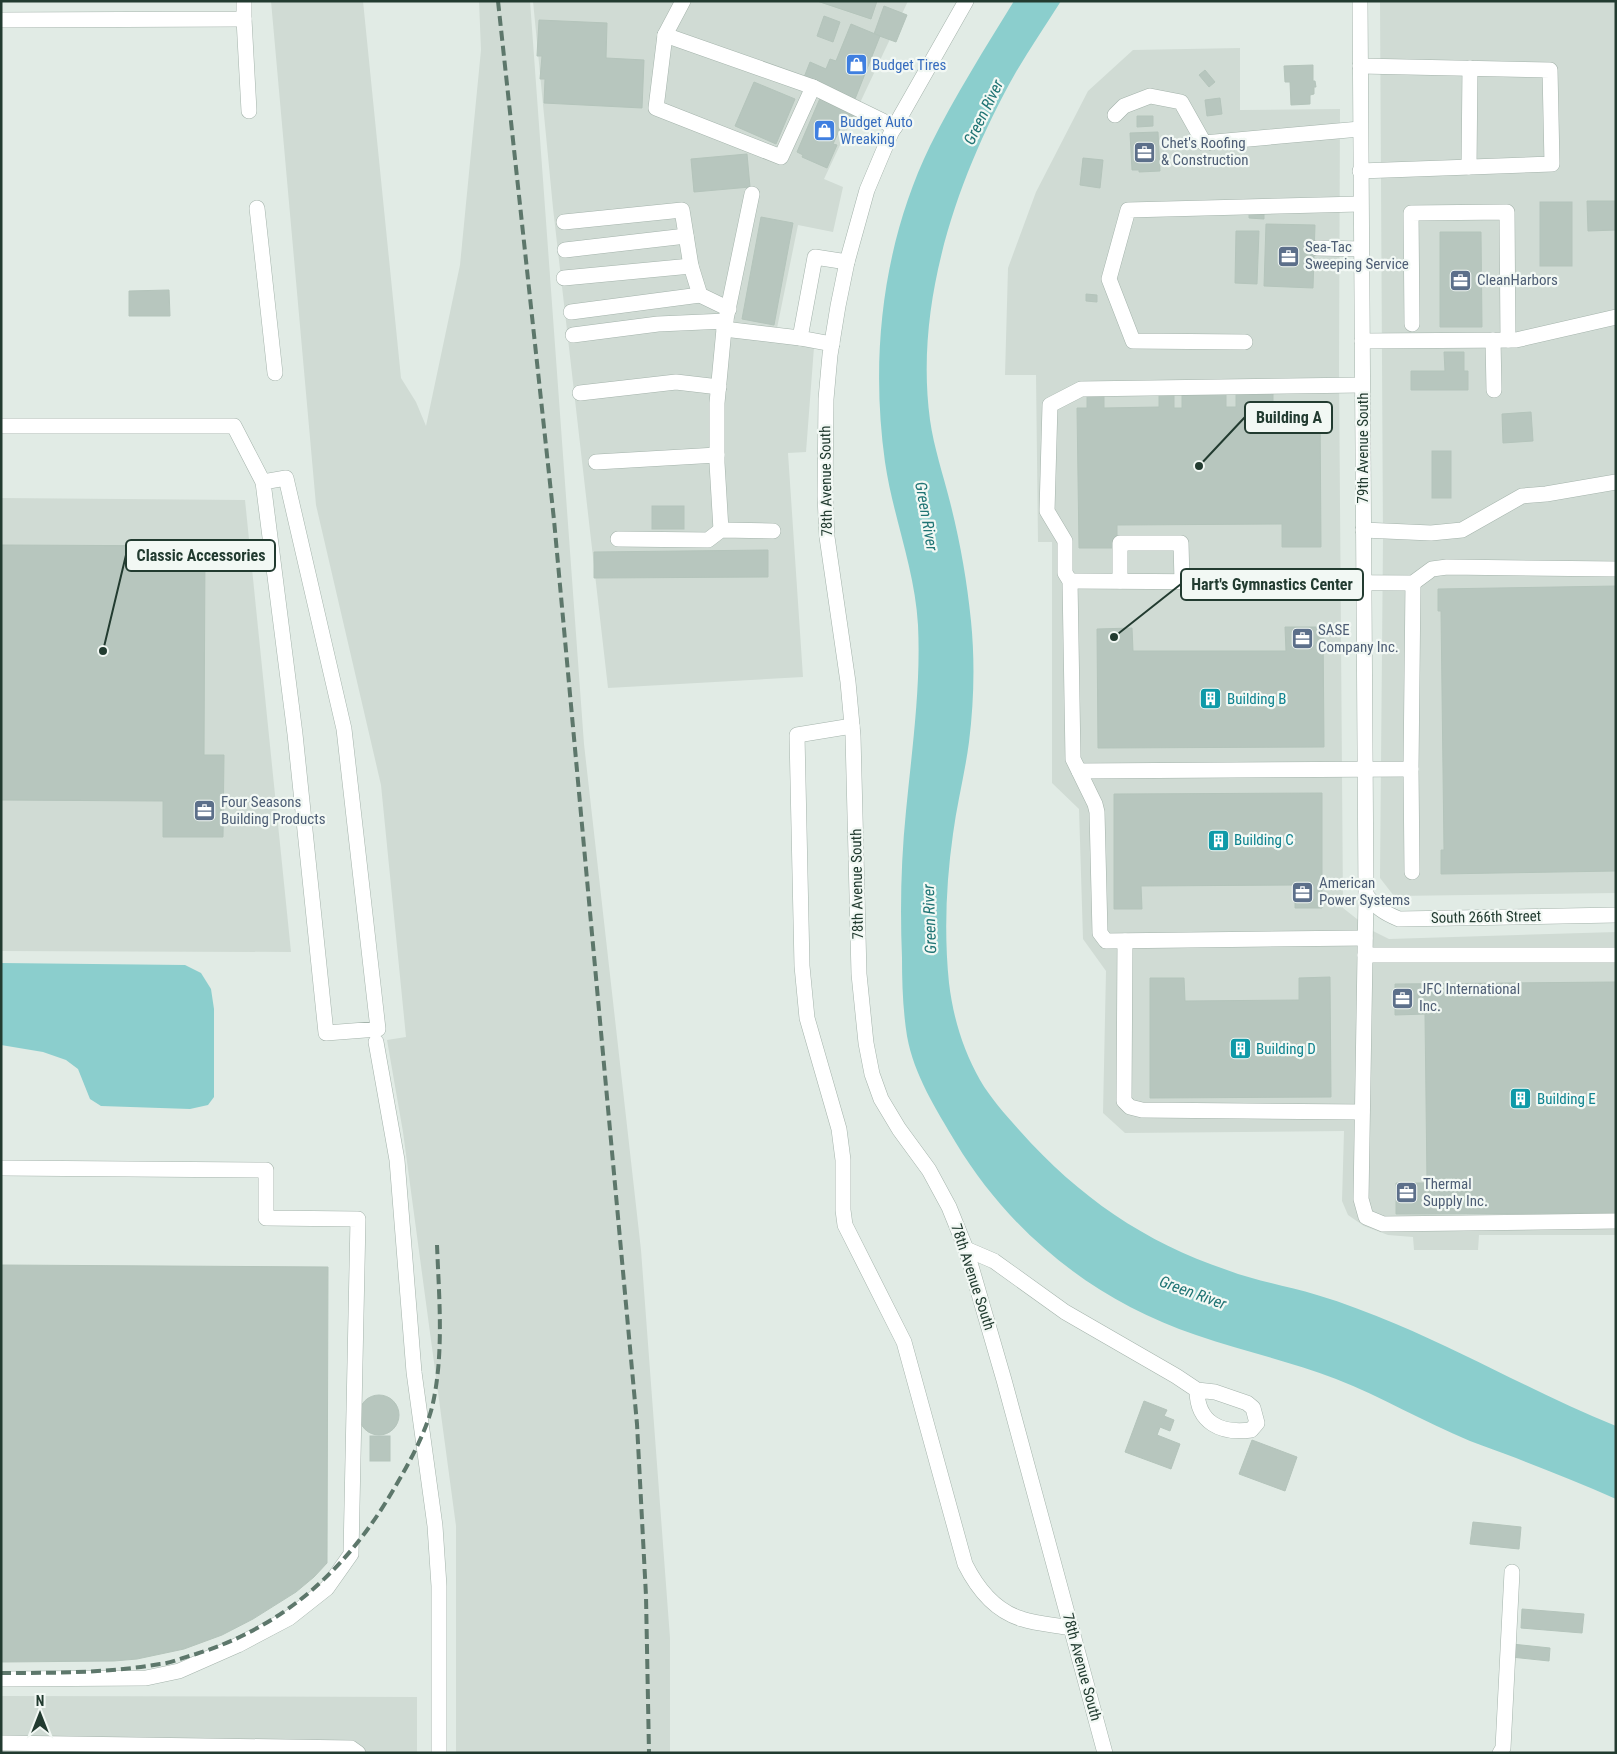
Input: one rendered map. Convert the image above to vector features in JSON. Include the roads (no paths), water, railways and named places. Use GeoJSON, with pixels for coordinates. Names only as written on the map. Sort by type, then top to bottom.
{"type":"FeatureCollection","features":[{"type":"Feature","properties":{"kind":"street"},"geometry":{"type":"LineString","coordinates":[[244,1],[249,111]]}},
{"type":"Feature","properties":{"kind":"street"},"geometry":{"type":"LineString","coordinates":[[683,1],[665,35],[656,108],[781,157],[813,87]]}},
{"type":"Feature","properties":{"kind":"street","name":"78th Avenue South"},"geometry":{"type":"LineString","coordinates":[[966,1],[894,127],[867,190],[847,262],[832,344],[826,399],[824,436],[826,529],[848,682],[852,726],[856,808],[859,974],[863,1027],[872,1074],[881,1099],[899,1129],[929,1170],[949,1207],[966,1249],[1004,1380],[1105,1753]]}},
{"type":"Feature","properties":{"kind":"street","name":"79th Avenue South"},"geometry":{"type":"LineString","coordinates":[[1360,1],[1366,895],[1361,1199],[1366,1217],[1383,1224],[1616,1221]]}},
{"type":"Feature","properties":{"kind":"street"},"geometry":{"type":"LineString","coordinates":[[1,20],[244,18]]}},
{"type":"Feature","properties":{"kind":"street"},"geometry":{"type":"LineString","coordinates":[[665,35],[813,87],[894,127]]}},
{"type":"Feature","properties":{"kind":"street"},"geometry":{"type":"LineString","coordinates":[[1360,66],[1550,70],[1552,164],[1360,171]]}},
{"type":"Feature","properties":{"kind":"street"},"geometry":{"type":"LineString","coordinates":[[1469,167],[1470,68]]}},
{"type":"Feature","properties":{"kind":"street"},"geometry":{"type":"LineString","coordinates":[[1115,115],[1124,106],[1150,96],[1181,102],[1204,143],[1360,129]]}},
{"type":"Feature","properties":{"kind":"street"},"geometry":{"type":"LineString","coordinates":[[721,530],[717,455],[718,387],[726,320],[752,194]]}},
{"type":"Feature","properties":{"kind":"street"},"geometry":{"type":"LineString","coordinates":[[1245,342],[1133,341],[1109,279],[1128,210],[1360,204]]}},
{"type":"Feature","properties":{"kind":"street"},"geometry":{"type":"LineString","coordinates":[[257,208],[275,373]]}},
{"type":"Feature","properties":{"kind":"street"},"geometry":{"type":"LineString","coordinates":[[564,222],[682,210],[691,266],[700,295],[726,320]]}},
{"type":"Feature","properties":{"kind":"street"},"geometry":{"type":"LineString","coordinates":[[1412,324],[1411,213],[1507,212],[1500,340],[1494,390]]}},
{"type":"Feature","properties":{"kind":"street"},"geometry":{"type":"LineString","coordinates":[[565,250],[686,236]]}},
{"type":"Feature","properties":{"kind":"street"},"geometry":{"type":"LineString","coordinates":[[1317,248],[1361,249]]}},
{"type":"Feature","properties":{"kind":"street"},"geometry":{"type":"LineString","coordinates":[[800,338],[815,257],[847,262]]}},
{"type":"Feature","properties":{"kind":"street"},"geometry":{"type":"LineString","coordinates":[[564,278],[691,266]]}},
{"type":"Feature","properties":{"kind":"street"},"geometry":{"type":"LineString","coordinates":[[571,312],[700,295]]}},
{"type":"Feature","properties":{"kind":"street"},"geometry":{"type":"LineString","coordinates":[[1362,341],[1516,340],[1616,317]]}},
{"type":"Feature","properties":{"kind":"street"},"geometry":{"type":"LineString","coordinates":[[573,335],[658,324],[726,320],[832,344]]}},
{"type":"Feature","properties":{"kind":"street"},"geometry":{"type":"LineString","coordinates":[[580,393],[676,382],[718,387]]}},
{"type":"Feature","properties":{"kind":"street"},"geometry":{"type":"LineString","coordinates":[[1362,385],[1081,389],[1050,405],[1047,511],[1065,541],[1065,573],[1070,581],[1073,759],[1097,812],[1100,933],[1106,941],[1365,938]]}},
{"type":"Feature","properties":{"kind":"street"},"geometry":{"type":"LineString","coordinates":[[1,426],[234,426],[263,482],[295,734],[326,1033],[378,1029],[344,729],[286,478],[263,482]]}},
{"type":"Feature","properties":{"kind":"street"},"geometry":{"type":"LineString","coordinates":[[596,462],[717,455]]}},
{"type":"Feature","properties":{"kind":"street"},"geometry":{"type":"LineString","coordinates":[[1363,530],[1431,533],[1462,530],[1522,496],[1546,494],[1616,482]]}},
{"type":"Feature","properties":{"kind":"street"},"geometry":{"type":"LineString","coordinates":[[618,539],[708,540],[721,530],[773,531]]}},
{"type":"Feature","properties":{"kind":"street"},"geometry":{"type":"LineString","coordinates":[[1120,581],[1120,543],[1181,543],[1182,582]]}},
{"type":"Feature","properties":{"kind":"street"},"geometry":{"type":"LineString","coordinates":[[1070,581],[1413,583],[1432,569],[1447,567],[1616,569]]}},
{"type":"Feature","properties":{"kind":"street"},"geometry":{"type":"LineString","coordinates":[[1412,872],[1413,583]]}},
{"type":"Feature","properties":{"kind":"street"},"geometry":{"type":"LineString","coordinates":[[852,726],[797,735],[802,966],[807,1018],[839,1129],[843,1160],[843,1210],[845,1224],[904,1342],[965,1564],[974,1582],[987,1597],[1003,1610],[1022,1620],[1071,1628]]}},
{"type":"Feature","properties":{"kind":"street"},"geometry":{"type":"LineString","coordinates":[[1079,771],[1411,769]]}},
{"type":"Feature","properties":{"kind":"street","name":"South 266th Street"},"geometry":{"type":"LineString","coordinates":[[1366,895],[1377,908],[1399,919],[1616,915]]}},
{"type":"Feature","properties":{"kind":"street"},"geometry":{"type":"LineString","coordinates":[[1125,941],[1124,1101],[1130,1108],[1142,1110],[1362,1112]]}},
{"type":"Feature","properties":{"kind":"street"},"geometry":{"type":"LineString","coordinates":[[1365,954],[1616,955]]}},
{"type":"Feature","properties":{"kind":"street"},"geometry":{"type":"LineString","coordinates":[[376,1042],[397,1160],[414,1372],[435,1526],[439,1586],[439,1753]]}},
{"type":"Feature","properties":{"kind":"street"},"geometry":{"type":"LineString","coordinates":[[1,1168],[266,1170],[266,1218],[358,1219],[351,1554],[327,1588],[289,1618],[238,1645],[179,1671],[146,1678],[1,1679]]}},
{"type":"Feature","properties":{"kind":"street"},"geometry":{"type":"LineString","coordinates":[[966,1249],[994,1261],[1065,1312],[1197,1390]]}},
{"type":"Feature","properties":{"kind":"street"},"geometry":{"type":"LineString","coordinates":[[1500,1753],[1502,1748],[1512,1572]]}},
{"type":"Feature","properties":{"kind":"street"},"geometry":{"type":"LineString","coordinates":[[1,1743],[90,1749],[351,1748],[358,1753]]}},
{"type":"Feature","properties":{"kind":"water","name":"Green River"},"geometry":{"type":"Polygon","coordinates":[[[1014,1],[1061,1],[1016,72],[995,112],[959,196],[945,240],[935,285],[929,330],[927,375],[930,420],[960,546],[973,651],[971,727],[951,852],[946,927],[947,965],[951,996],[956,1021],[969,1057],[984,1087],[1042,1155],[1090,1197],[1141,1231],[1168,1246],[1227,1270],[1357,1308],[1424,1336],[1560,1402],[1616,1426],[1616,1499],[1470,1441],[1336,1379],[1213,1341],[1159,1321],[1090,1283],[1029,1235],[1002,1207],[956,1143],[920,1078],[907,1036],[902,978],[901,903],[904,829],[917,695],[918,625],[913,584],[885,462],[879,381],[880,341],[884,300],[891,260],[901,221],[914,183],[930,146],[970,72],[1014,1]]]}},
{"type":"Feature","properties":{"kind":"water"},"geometry":{"type":"Polygon","coordinates":[[[1,963],[185,965],[201,973],[211,989],[214,1009],[214,1097],[208,1105],[190,1109],[101,1106],[90,1099],[78,1069],[66,1060],[43,1052],[1,1045],[1,963]]]}},
{"type":"Feature","properties":{"kind":"railway"},"geometry":{"type":"LineString","coordinates":[[498,1],[554,520],[637,1424],[646,1596],[649,1753]]}},
{"type":"Feature","properties":{"kind":"railway"},"geometry":{"type":"LineString","coordinates":[[1,1673],[101,1671],[174,1661],[226,1643],[254,1630],[305,1596],[328,1576],[368,1529],[386,1502],[413,1454],[430,1415],[439,1364],[440,1344],[437,1245]]}},
{"type":"Feature","properties":{"kind":"place","name":"Budget Tires"},"geometry":{"type":"Point","coordinates":[856,65]}},
{"type":"Feature","properties":{"kind":"place","name":"Budget Auto Wreaking"},"geometry":{"type":"Point","coordinates":[824,131]}},
{"type":"Feature","properties":{"kind":"place","name":"Chet's Roofing & Construction"},"geometry":{"type":"Point","coordinates":[1145,152]}},
{"type":"Feature","properties":{"kind":"place","name":"Sea-Tac Sweeping Service"},"geometry":{"type":"Point","coordinates":[1289,256]}},
{"type":"Feature","properties":{"kind":"place","name":"CleanHarbors"},"geometry":{"type":"Point","coordinates":[1461,280]}},
{"type":"Feature","properties":{"kind":"place","name":"Building A"},"geometry":{"type":"Point","coordinates":[1199,466]}},
{"type":"Feature","properties":{"kind":"place","name":"Hart's Gymnastics Center"},"geometry":{"type":"Point","coordinates":[1114,637]}},
{"type":"Feature","properties":{"kind":"place","name":"SASE Company Inc."},"geometry":{"type":"Point","coordinates":[1302,639]}},
{"type":"Feature","properties":{"kind":"place","name":"Classic Accessories"},"geometry":{"type":"Point","coordinates":[103,651]}},
{"type":"Feature","properties":{"kind":"place","name":"Building B"},"geometry":{"type":"Point","coordinates":[1211,699]}},
{"type":"Feature","properties":{"kind":"place","name":"Four Seasons Building Products"},"geometry":{"type":"Point","coordinates":[205,811]}},
{"type":"Feature","properties":{"kind":"place","name":"Building C"},"geometry":{"type":"Point","coordinates":[1218,840]}},
{"type":"Feature","properties":{"kind":"place","name":"American Power Systems"},"geometry":{"type":"Point","coordinates":[1303,892]}},
{"type":"Feature","properties":{"kind":"place","name":"JFC International Inc."},"geometry":{"type":"Point","coordinates":[1403,998]}},
{"type":"Feature","properties":{"kind":"place","name":"Building D"},"geometry":{"type":"Point","coordinates":[1240,1049]}},
{"type":"Feature","properties":{"kind":"place","name":"Building E"},"geometry":{"type":"Point","coordinates":[1521,1099]}},
{"type":"Feature","properties":{"kind":"place","name":"Thermal Supply Inc."},"geometry":{"type":"Point","coordinates":[1407,1193]}}]}
